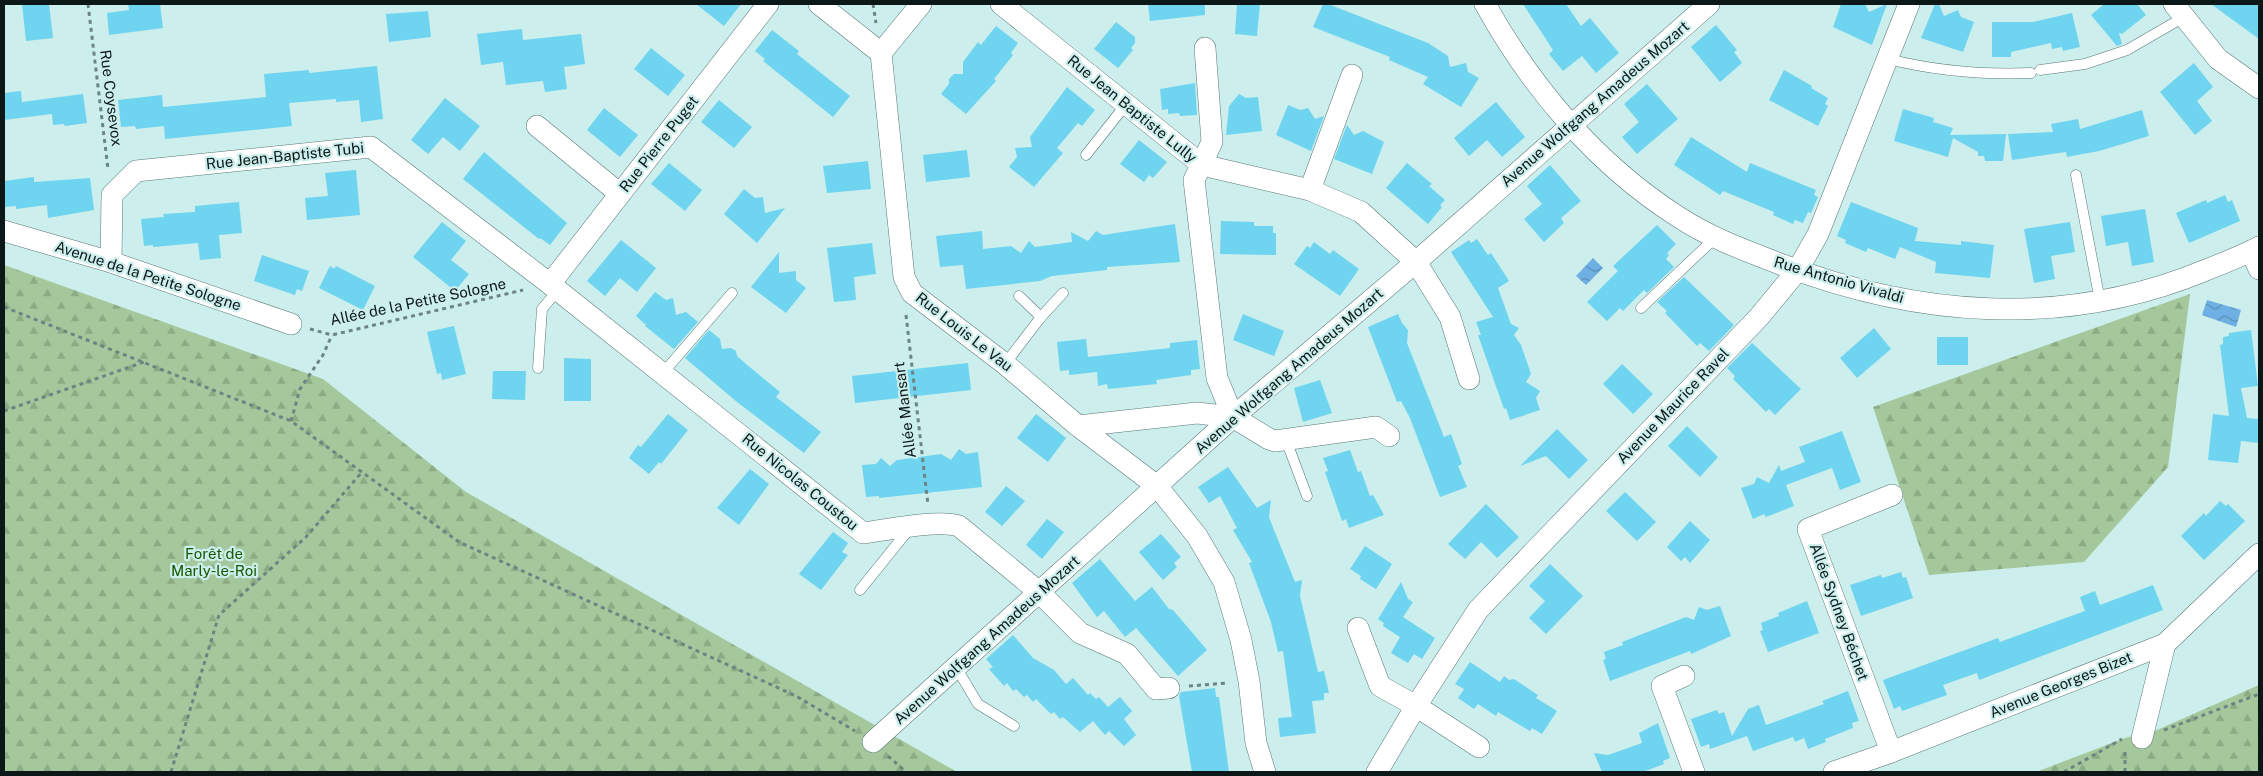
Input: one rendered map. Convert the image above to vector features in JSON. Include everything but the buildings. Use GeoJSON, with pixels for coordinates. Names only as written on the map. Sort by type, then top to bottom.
{"type":"FeatureCollection","features":[{"type":"Feature","properties":{"kind":"street","name":"Rue Pierre Puget"},"geometry":{"type":"LineString","coordinates":[[554,287],[620,194],[768,4]]}},
{"type":"Feature","properties":{"kind":"street"},"geometry":{"type":"LineString","coordinates":[[818,4],[881,54],[921,4]]}},
{"type":"Feature","properties":{"kind":"street","name":"Rue Jean Baptiste Lully"},"geometry":{"type":"LineString","coordinates":[[1001,4],[1202,165],[1194,180],[1217,378],[1233,417]]}},
{"type":"Feature","properties":{"kind":"street","name":"Rue Antonio Vivaldi"},"geometry":{"type":"LineString","coordinates":[[1485,4],[1536,84],[1602,158],[1676,216],[1715,238],[1797,271],[1912,302],[1988,310],[2063,307],[2100,301],[2175,283],[2257,256]]}},
{"type":"Feature","properties":{"kind":"street","name":"Avenue Wolfgang Amadeus Mozart"},"geometry":{"type":"LineString","coordinates":[[873,742],[1233,417],[1416,262],[1709,4]]}},
{"type":"Feature","properties":{"kind":"street","name":"Avenue Maurice Ravel"},"geometry":{"type":"LineString","coordinates":[[1377,772],[1416,706],[1478,610],[1759,317],[1797,271],[1818,234],[1909,4]]}},
{"type":"Feature","properties":{"kind":"street"},"geometry":{"type":"LineString","coordinates":[[2179,10],[2218,59],[2259,88]]}},
{"type":"Feature","properties":{"kind":"street"},"geometry":{"type":"LineString","coordinates":[[1205,48],[1212,142],[1202,165],[1310,190],[1361,212],[1416,262],[1450,317],[1469,379]]}},
{"type":"Feature","properties":{"kind":"street","name":"Rue Louis Le Vau"},"geometry":{"type":"LineString","coordinates":[[881,54],[904,277],[912,292],[1005,364],[1078,426],[1157,486]]}},
{"type":"Feature","properties":{"kind":"street"},"geometry":{"type":"LineString","coordinates":[[1310,190],[1352,75]]}},
{"type":"Feature","properties":{"kind":"street"},"geometry":{"type":"LineString","coordinates":[[538,126],[620,194]]}},
{"type":"Feature","properties":{"kind":"street","name":"Rue Jean-Baptiste Tubi"},"geometry":{"type":"LineString","coordinates":[[112,194],[136,171],[371,147],[554,287]]}},
{"type":"Feature","properties":{"kind":"street"},"geometry":{"type":"LineString","coordinates":[[111,262],[112,194]]}},
{"type":"Feature","properties":{"kind":"street","name":"Avenue de la Petite Sologne"},"geometry":{"type":"LineString","coordinates":[[4,231],[111,262],[291,324]]}},
{"type":"Feature","properties":{"kind":"street","name":"Rue Nicolas Coustou"},"geometry":{"type":"LineString","coordinates":[[554,287],[863,533],[920,526],[951,524],[959,526],[1040,592],[1080,633],[1127,654],[1156,689],[1169,688]]}},
{"type":"Feature","properties":{"kind":"street"},"geometry":{"type":"LineString","coordinates":[[1078,426],[1197,413],[1233,417],[1269,439],[1286,440],[1376,427],[1389,436]]}},
{"type":"Feature","properties":{"kind":"street"},"geometry":{"type":"LineString","coordinates":[[1157,486],[1197,536],[1224,582],[1241,640],[1249,681],[1256,743],[1265,772]]}},
{"type":"Feature","properties":{"kind":"street","name":"Allée Sydney Béchet"},"geometry":{"type":"LineString","coordinates":[[1891,752],[1808,529],[1892,495]]}},
{"type":"Feature","properties":{"kind":"street","name":"Avenue Georges Bizet"},"geometry":{"type":"LineString","coordinates":[[1834,772],[1891,752],[2165,644],[2259,554]]}},
{"type":"Feature","properties":{"kind":"street"},"geometry":{"type":"LineString","coordinates":[[1358,628],[1380,686],[1416,706],[1478,747]]}},
{"type":"Feature","properties":{"kind":"street"},"geometry":{"type":"LineString","coordinates":[[2134,738],[2165,644]]}},
{"type":"Feature","properties":{"kind":"street"},"geometry":{"type":"LineString","coordinates":[[1684,676],[1662,686],[1694,772]]}},
{"type":"Feature","properties":{"kind":"lane"},"geometry":{"type":"LineString","coordinates":[[1888,59],[1924,68],[1985,75],[2035,72],[2085,64],[2128,50],[2179,10]]}},
{"type":"Feature","properties":{"kind":"lane"},"geometry":{"type":"LineString","coordinates":[[1086,155],[1127,104]]}},
{"type":"Feature","properties":{"kind":"lane"},"geometry":{"type":"LineString","coordinates":[[2076,175],[2100,301]]}},
{"type":"Feature","properties":{"kind":"lane"},"geometry":{"type":"LineString","coordinates":[[1641,308],[1715,238]]}},
{"type":"Feature","properties":{"kind":"lane"},"geometry":{"type":"LineString","coordinates":[[538,368],[542,309],[554,287]]}},
{"type":"Feature","properties":{"kind":"lane"},"geometry":{"type":"LineString","coordinates":[[663,373],[732,293]]}},
{"type":"Feature","properties":{"kind":"lane"},"geometry":{"type":"LineString","coordinates":[[1005,364],[1041,317],[1063,293]]}},
{"type":"Feature","properties":{"kind":"lane"},"geometry":{"type":"LineString","coordinates":[[1018,296],[1041,317]]}},
{"type":"Feature","properties":{"kind":"lane"},"geometry":{"type":"LineString","coordinates":[[1286,440],[1307,496]]}},
{"type":"Feature","properties":{"kind":"lane"},"geometry":{"type":"LineString","coordinates":[[860,590],[920,526]]}},
{"type":"Feature","properties":{"kind":"lane"},"geometry":{"type":"LineString","coordinates":[[956,667],[978,704],[1014,726]]}},
{"type":"Feature","properties":{"kind":"path","name":"Rue Coysevox"},"geometry":{"type":"LineString","coordinates":[[88,4],[112,194]]}},
{"type":"Feature","properties":{"kind":"path","name":"Allée de la Petite Sologne"},"geometry":{"type":"LineString","coordinates":[[291,324],[332,335],[554,287]]}},
{"type":"Feature","properties":{"kind":"path","name":"Allée Mansart"},"geometry":{"type":"LineString","coordinates":[[912,292],[906,317],[920,526]]}},
{"type":"Feature","properties":{"kind":"path"},"geometry":{"type":"LineString","coordinates":[[4,307],[291,421],[459,542],[796,696],[873,742],[906,772]]}},
{"type":"Feature","properties":{"kind":"path"},"geometry":{"type":"LineString","coordinates":[[291,421],[300,389],[323,355],[332,335]]}},
{"type":"Feature","properties":{"kind":"path"},"geometry":{"type":"LineString","coordinates":[[4,411],[144,362]]}},
{"type":"Feature","properties":{"kind":"path"},"geometry":{"type":"LineString","coordinates":[[172,772],[219,615],[306,538],[362,472]]}},
{"type":"Feature","properties":{"kind":"path"},"geometry":{"type":"LineString","coordinates":[[1169,688],[1249,681]]}},
{"type":"Feature","properties":{"kind":"path"},"geometry":{"type":"LineString","coordinates":[[2125,772],[2134,738]]}},
{"type":"Feature","properties":{"kind":"green space","name":"Forêt de Marly-le-Roi"},"geometry":{"type":"Polygon","coordinates":[[[4,265],[323,379],[466,492],[957,772],[4,772],[4,265]]]}},
{"type":"Feature","properties":{"kind":"green space"},"geometry":{"type":"Polygon","coordinates":[[[2190,294],[2168,467],[2084,562],[1929,575],[1873,407],[2190,294]]]}},
{"type":"Feature","properties":{"kind":"green space"},"geometry":{"type":"Polygon","coordinates":[[[2259,685],[2259,772],[2036,772],[2125,738],[2157,730],[2259,685]]]}},
{"type":"Feature","properties":{"kind":"water"},"geometry":{"type":"Polygon","coordinates":[[[1593,258],[1603,268],[1586,285],[1576,276],[1593,258]]]}},
{"type":"Feature","properties":{"kind":"water"},"geometry":{"type":"Polygon","coordinates":[[[2207,300],[2241,310],[2236,327],[2202,315],[2207,300]]]}}]}
